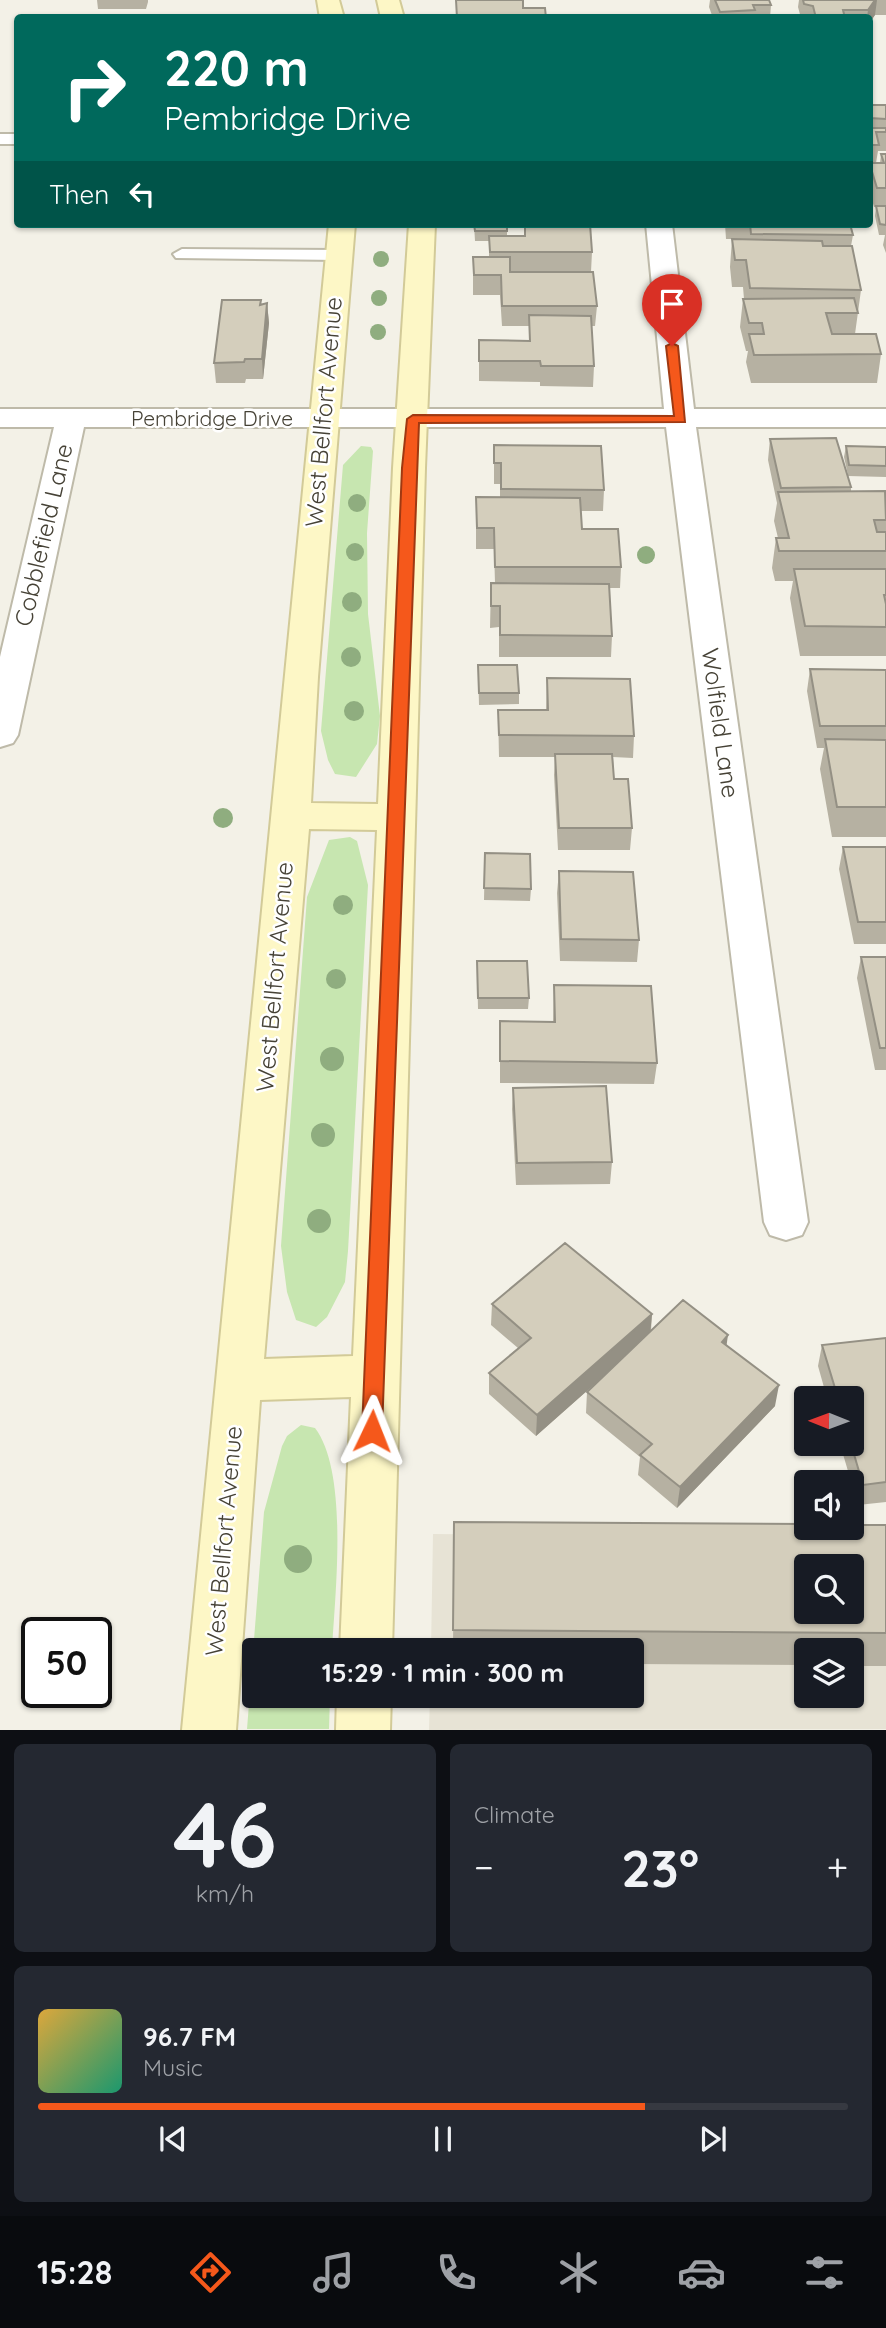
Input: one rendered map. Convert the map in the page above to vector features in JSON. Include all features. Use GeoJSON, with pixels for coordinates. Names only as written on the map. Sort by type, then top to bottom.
{"type":"FeatureCollection","features":[{"type":"Feature","properties":{"kind":"main road"},"geometry":{"type":"LineString","coordinates":[[366,1638],[374,1376],[422,228]]}},
{"type":"Feature","properties":{"kind":"main road","name":"West Bellfort Avenue"},"geometry":{"type":"LineString","coordinates":[[209,1730],[237,1380],[341,240]]}},
{"type":"Feature","properties":{"kind":"main road"},"geometry":{"type":"LineString","coordinates":[[290,816],[396,817]]}},
{"type":"Feature","properties":{"kind":"main road"},"geometry":{"type":"LineString","coordinates":[[237,1380],[374,1376]]}},
{"type":"Feature","properties":{"kind":"main road"},"geometry":{"type":"LineString","coordinates":[[363,1730],[364,1708]]}},
{"type":"Feature","properties":{"kind":"street","name":"Wolfield Lane"},"geometry":{"type":"LineString","coordinates":[[659,228],[680,420],[786,1222]]}},
{"type":"Feature","properties":{"kind":"street","name":"Pembridge Drive"},"geometry":{"type":"LineString","coordinates":[[0,418],[886,418]]}},
{"type":"Feature","properties":{"kind":"street","name":"Cobblefield Lane"},"geometry":{"type":"LineString","coordinates":[[0,735],[71,418]]}},
{"type":"Feature","properties":{"kind":"lane"},"geometry":{"type":"LineString","coordinates":[[182,254],[341,240]]}},
{"type":"Feature","properties":{"kind":"shaded area"},"geometry":{"type":"Polygon","coordinates":[[[433,1534],[886,1539],[886,1729],[429,1730],[430,1708],[644,1708],[644,1638],[431,1638],[433,1534]]]}},
{"type":"Feature","properties":{"kind":"green space"},"geometry":{"type":"Polygon","coordinates":[[[361,446],[371,447],[373,451],[367,533],[368,614],[380,716],[377,744],[356,777],[335,774],[328,760],[321,731],[343,465],[361,446]]]}},
{"type":"Feature","properties":{"kind":"green space"},"geometry":{"type":"Polygon","coordinates":[[[350,837],[357,841],[368,885],[348,1251],[345,1282],[327,1317],[316,1327],[296,1320],[287,1292],[281,1246],[307,897],[329,840],[350,837]]]}},
{"type":"Feature","properties":{"kind":"green space"},"geometry":{"type":"Polygon","coordinates":[[[301,1425],[315,1428],[326,1448],[332,1474],[337,1535],[333,1638],[254,1638],[264,1512],[287,1436],[301,1425]]]}},
{"type":"Feature","properties":{"kind":"green space"},"geometry":{"type":"Polygon","coordinates":[[[249,1708],[330,1708],[329,1729],[247,1729],[249,1708]]]}},
{"type":"Feature","properties":{"kind":"building"},"geometry":{"type":"Polygon","coordinates":[[[456,0],[523,0],[523,8],[545,8],[546,14],[457,14],[456,0]]]}},
{"type":"Feature","properties":{"kind":"building"},"geometry":{"type":"Polygon","coordinates":[[[715,0],[769,0],[771,5],[753,5],[755,10],[720,12],[715,0]]]}},
{"type":"Feature","properties":{"kind":"building"},"geometry":{"type":"Polygon","coordinates":[[[803,0],[875,0],[868,10],[843,10],[844,14],[815,14],[813,6],[804,4],[803,0]]]}},
{"type":"Feature","properties":{"kind":"building"},"geometry":{"type":"Polygon","coordinates":[[[873,105],[886,105],[886,119],[873,118],[873,105]]]}},
{"type":"Feature","properties":{"kind":"building"},"geometry":{"type":"Polygon","coordinates":[[[873,128],[886,128],[886,132],[876,132],[879,145],[873,145],[873,128]]]}},
{"type":"Feature","properties":{"kind":"building"},"geometry":{"type":"Polygon","coordinates":[[[881,154],[886,154],[886,188],[877,188],[873,163],[884,163],[881,154]]]}},
{"type":"Feature","properties":{"kind":"building"},"geometry":{"type":"Polygon","coordinates":[[[876,206],[886,206],[886,225],[880,224],[876,206]]]}},
{"type":"Feature","properties":{"kind":"building"},"geometry":{"type":"Polygon","coordinates":[[[475,228],[507,228],[507,231],[475,231],[475,228]]]}},
{"type":"Feature","properties":{"kind":"building"},"geometry":{"type":"Polygon","coordinates":[[[525,228],[590,228],[592,252],[490,252],[489,236],[525,236],[525,228]]]}},
{"type":"Feature","properties":{"kind":"building"},"geometry":{"type":"Polygon","coordinates":[[[750,228],[851,228],[853,235],[751,234],[750,228]]]}},
{"type":"Feature","properties":{"kind":"building"},"geometry":{"type":"Polygon","coordinates":[[[732,239],[822,241],[823,246],[852,246],[861,290],[750,288],[746,260],[735,260],[732,239]]]}},
{"type":"Feature","properties":{"kind":"building"},"geometry":{"type":"Polygon","coordinates":[[[473,257],[510,257],[510,272],[593,272],[597,306],[502,306],[501,275],[474,275],[473,257]]]}},
{"type":"Feature","properties":{"kind":"building"},"geometry":{"type":"Polygon","coordinates":[[[854,298],[858,313],[826,313],[832,334],[876,334],[881,354],[754,355],[749,334],[764,334],[762,323],[749,323],[743,299],[854,298]]]}},
{"type":"Feature","properties":{"kind":"building"},"geometry":{"type":"Polygon","coordinates":[[[222,300],[261,300],[260,305],[267,303],[262,359],[214,363],[222,300]]]}},
{"type":"Feature","properties":{"kind":"building"},"geometry":{"type":"Polygon","coordinates":[[[529,315],[591,316],[594,366],[541,366],[540,361],[479,361],[479,340],[530,341],[529,315]]]}},
{"type":"Feature","properties":{"kind":"building"},"geometry":{"type":"Polygon","coordinates":[[[836,438],[851,487],[781,488],[770,439],[836,438]]]}},
{"type":"Feature","properties":{"kind":"building"},"geometry":{"type":"Polygon","coordinates":[[[494,445],[601,446],[604,490],[501,489],[501,463],[494,463],[494,445]]]}},
{"type":"Feature","properties":{"kind":"building"},"geometry":{"type":"Polygon","coordinates":[[[846,446],[886,447],[886,466],[849,465],[846,446]]]}},
{"type":"Feature","properties":{"kind":"building"},"geometry":{"type":"Polygon","coordinates":[[[885,491],[886,520],[874,520],[877,532],[886,532],[886,551],[779,551],[776,538],[789,538],[778,492],[885,491]]]}},
{"type":"Feature","properties":{"kind":"building"},"geometry":{"type":"Polygon","coordinates":[[[476,497],[580,498],[582,529],[618,529],[621,567],[495,567],[494,528],[477,528],[476,497]]]}},
{"type":"Feature","properties":{"kind":"building"},"geometry":{"type":"Polygon","coordinates":[[[794,569],[886,569],[886,627],[805,626],[794,569]]]}},
{"type":"Feature","properties":{"kind":"building"},"geometry":{"type":"Polygon","coordinates":[[[491,583],[609,584],[612,636],[500,635],[500,606],[491,606],[491,583]]]}},
{"type":"Feature","properties":{"kind":"building"},"geometry":{"type":"Polygon","coordinates":[[[478,665],[517,665],[519,693],[479,693],[478,665]]]}},
{"type":"Feature","properties":{"kind":"building"},"geometry":{"type":"Polygon","coordinates":[[[810,669],[886,670],[886,726],[820,726],[810,669]]]}},
{"type":"Feature","properties":{"kind":"building"},"geometry":{"type":"Polygon","coordinates":[[[547,678],[630,679],[634,736],[499,735],[498,710],[548,710],[547,678]]]}},
{"type":"Feature","properties":{"kind":"building"},"geometry":{"type":"Polygon","coordinates":[[[825,739],[886,740],[886,807],[837,807],[825,739]]]}},
{"type":"Feature","properties":{"kind":"building"},"geometry":{"type":"Polygon","coordinates":[[[555,754],[612,754],[614,779],[628,779],[632,828],[559,828],[555,754]]]}},
{"type":"Feature","properties":{"kind":"building"},"geometry":{"type":"Polygon","coordinates":[[[843,847],[886,847],[886,922],[858,922],[843,847]]]}},
{"type":"Feature","properties":{"kind":"building"},"geometry":{"type":"Polygon","coordinates":[[[485,853],[530,854],[531,889],[484,888],[485,853]]]}},
{"type":"Feature","properties":{"kind":"building"},"geometry":{"type":"Polygon","coordinates":[[[559,871],[633,872],[639,940],[561,939],[559,871]]]}},
{"type":"Feature","properties":{"kind":"building"},"geometry":{"type":"Polygon","coordinates":[[[861,957],[886,957],[886,1048],[880,1048],[861,957]]]}},
{"type":"Feature","properties":{"kind":"building"},"geometry":{"type":"Polygon","coordinates":[[[477,961],[527,961],[529,998],[478,998],[477,961]]]}},
{"type":"Feature","properties":{"kind":"building"},"geometry":{"type":"Polygon","coordinates":[[[554,985],[651,986],[657,1063],[500,1061],[500,1021],[555,1022],[554,985]]]}},
{"type":"Feature","properties":{"kind":"building"},"geometry":{"type":"Polygon","coordinates":[[[606,1086],[612,1162],[517,1163],[513,1088],[606,1086]]]}},
{"type":"Feature","properties":{"kind":"building"},"geometry":{"type":"Polygon","coordinates":[[[565,1243],[652,1314],[537,1415],[489,1373],[531,1338],[492,1304],[565,1243]]]}},
{"type":"Feature","properties":{"kind":"building"},"geometry":{"type":"Polygon","coordinates":[[[683,1300],[728,1335],[722,1342],[779,1385],[680,1487],[640,1455],[652,1444],[587,1392],[683,1300]]]}},
{"type":"Feature","properties":{"kind":"building"},"geometry":{"type":"Polygon","coordinates":[[[886,1338],[886,1482],[864,1485],[864,1470],[859,1470],[855,1456],[864,1456],[864,1386],[834,1386],[822,1345],[886,1338]]]}},
{"type":"Feature","properties":{"kind":"building"},"geometry":{"type":"Polygon","coordinates":[[[454,1522],[794,1524],[794,1540],[864,1540],[864,1525],[886,1525],[886,1633],[453,1630],[454,1522]]]}},
{"type":"Feature","properties":{"kind":"route"},"geometry":{"type":"LineString","coordinates":[[372,1431],[413,419],[680,420],[672,346]]}}]}
